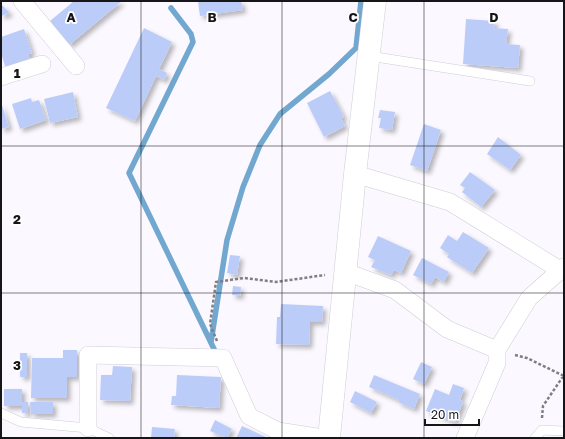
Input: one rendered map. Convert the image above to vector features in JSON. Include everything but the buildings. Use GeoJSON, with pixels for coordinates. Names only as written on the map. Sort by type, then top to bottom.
{"type":"FeatureCollection","features":[{"type":"Feature","properties":{"kind":"street"},"geometry":{"type":"LineString","coordinates":[[22,1],[76,66]]}},
{"type":"Feature","properties":{"kind":"street"},"geometry":{"type":"LineString","coordinates":[[329,438],[355,174],[375,1]]}},
{"type":"Feature","properties":{"kind":"street"},"geometry":{"type":"LineString","coordinates":[[1,77],[42,64]]}},
{"type":"Feature","properties":{"kind":"street"},"geometry":{"type":"LineString","coordinates":[[355,174],[450,202],[562,268],[529,298],[497,350],[497,363],[465,438]]}},
{"type":"Feature","properties":{"kind":"street"},"geometry":{"type":"LineString","coordinates":[[346,272],[395,290],[447,329],[497,350]]}},
{"type":"Feature","properties":{"kind":"street"},"geometry":{"type":"LineString","coordinates":[[88,428],[88,356],[223,358],[249,416],[278,431],[323,438]]}},
{"type":"Feature","properties":{"kind":"lane"},"geometry":{"type":"LineString","coordinates":[[369,56],[530,81]]}},
{"type":"Feature","properties":{"kind":"lane"},"geometry":{"type":"LineString","coordinates":[[1,413],[21,422],[88,428],[109,438]]}},
{"type":"Feature","properties":{"kind":"lane"},"geometry":{"type":"LineString","coordinates":[[536,438],[542,430],[564,431]]}},
{"type":"Feature","properties":{"kind":"path"},"geometry":{"type":"LineString","coordinates":[[217,340],[210,324],[216,282],[244,278],[276,282],[346,272]]}},
{"type":"Feature","properties":{"kind":"path"},"geometry":{"type":"LineString","coordinates":[[497,350],[527,358],[564,375],[543,406],[542,430]]}},
{"type":"Feature","properties":{"kind":"waterway"},"geometry":{"type":"LineString","coordinates":[[211,342],[227,240],[243,187],[260,145],[280,114],[329,74],[356,48],[361,1]]}},
{"type":"Feature","properties":{"kind":"waterway"},"geometry":{"type":"LineString","coordinates":[[171,8],[191,34],[193,42],[129,173],[214,349]]}}]}
